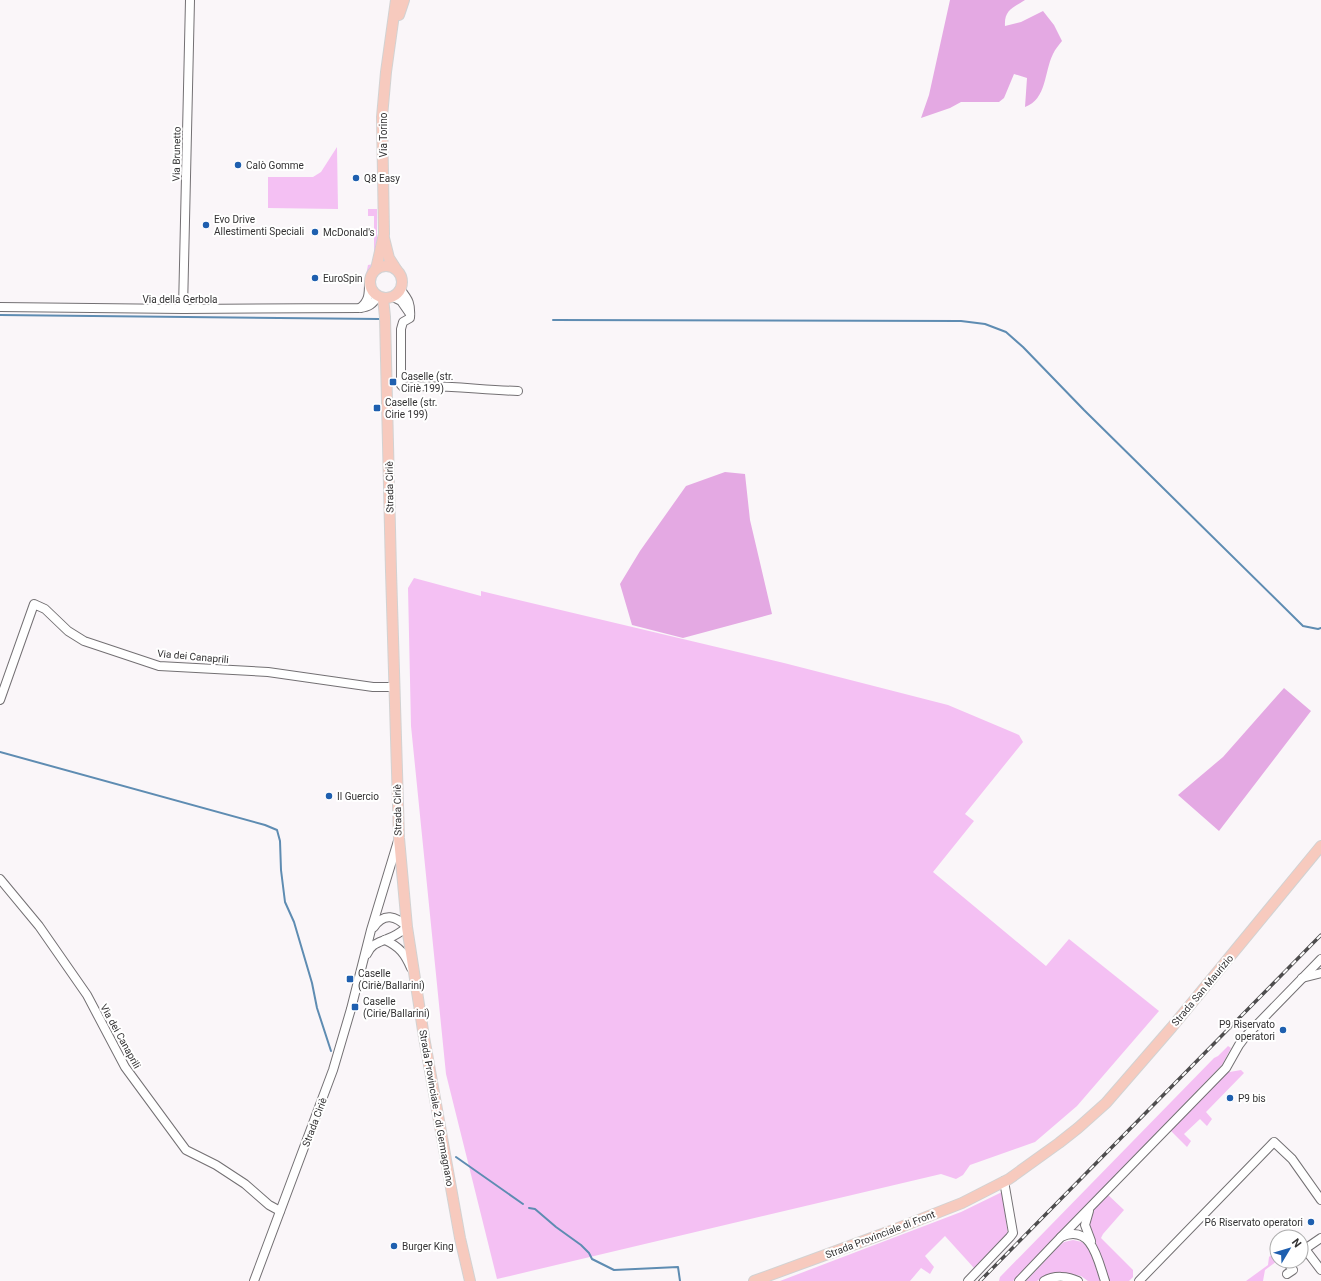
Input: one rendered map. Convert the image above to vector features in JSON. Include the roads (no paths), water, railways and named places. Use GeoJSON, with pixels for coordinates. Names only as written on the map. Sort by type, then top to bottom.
{"type":"FeatureCollection","features":[{"type":"Feature","properties":{"kind":"main road","name":"Via Torino"},"geometry":{"type":"LineString","coordinates":[[396,0],[386,72],[382,117],[384,234],[389,258],[396,269]]}},
{"type":"Feature","properties":{"kind":"main road","name":"Via Torino"},"geometry":{"type":"LineString","coordinates":[[392,36],[404,0]]}},
{"type":"Feature","properties":{"kind":"main road","name":"Via Torino"},"geometry":{"type":"LineString","coordinates":[[376,269],[384,234]]}},
{"type":"Feature","properties":{"kind":"main road"},"geometry":{"type":"LineString","coordinates":[[386,266],[396,269],[401,278],[400,289],[386,297],[371,288],[369,283],[372,273],[376,269],[386,266]]}},
{"type":"Feature","properties":{"kind":"main road","name":"Strada Ciriè"},"geometry":{"type":"LineString","coordinates":[[386,297],[385,317],[398,838]]}},
{"type":"Feature","properties":{"kind":"main road","name":"Strada Provinciale 2 di Germagnano"},"geometry":{"type":"LineString","coordinates":[[398,838],[407,927],[425,1045],[460,1238],[470,1281]]}},
{"type":"Feature","properties":{"kind":"main road","name":"Strada San Maurizio"},"geometry":{"type":"LineString","coordinates":[[1004,1181],[1059,1143],[1106,1103],[1172,1027],[1321,846]]}},
{"type":"Feature","properties":{"kind":"main road","name":"Strada Provinciale di Front"},"geometry":{"type":"LineString","coordinates":[[754,1281],[962,1203],[1004,1181]]}},
{"type":"Feature","properties":{"kind":"street","name":"Via Brunetto"},"geometry":{"type":"LineString","coordinates":[[183,309],[190,0]]}},
{"type":"Feature","properties":{"kind":"street"},"geometry":{"type":"LineString","coordinates":[[360,308],[369,298],[369,283]]}},
{"type":"Feature","properties":{"kind":"street"},"geometry":{"type":"LineString","coordinates":[[400,289],[407,298],[410,306],[410,318],[403,322],[401,329],[401,385],[403,387],[452,387],[518,391]]}},
{"type":"Feature","properties":{"kind":"street","name":"Via della Gerbola"},"geometry":{"type":"LineString","coordinates":[[0,307],[183,309],[366,308],[386,297]]}},
{"type":"Feature","properties":{"kind":"street"},"geometry":{"type":"LineString","coordinates":[[386,297],[401,302],[410,314]]}},
{"type":"Feature","properties":{"kind":"street","name":"Via dei Canaprili"},"geometry":{"type":"LineString","coordinates":[[0,700],[34,604],[46,609],[68,631],[84,641],[159,666],[268,672],[373,687],[394,686]]}},
{"type":"Feature","properties":{"kind":"street","name":"Strada Ciriè"},"geometry":{"type":"LineString","coordinates":[[254,1281],[336,1061],[371,930],[398,838]]}},
{"type":"Feature","properties":{"kind":"street","name":"Via dei Canaprili"},"geometry":{"type":"LineString","coordinates":[[0,879],[39,926],[87,995],[125,1067],[186,1150],[216,1165],[245,1184],[269,1205],[280,1211]]}},
{"type":"Feature","properties":{"kind":"street"},"geometry":{"type":"LineString","coordinates":[[360,972],[369,950],[374,945],[407,927],[395,918],[387,917],[380,920],[371,930]]}},
{"type":"Feature","properties":{"kind":"street"},"geometry":{"type":"LineString","coordinates":[[385,940],[399,949],[406,956],[415,978]]}},
{"type":"Feature","properties":{"kind":"street"},"geometry":{"type":"LineString","coordinates":[[1019,1281],[1226,1068],[1245,1036],[1321,959]]}},
{"type":"Feature","properties":{"kind":"street"},"geometry":{"type":"LineString","coordinates":[[1302,979],[1321,972]]}},
{"type":"Feature","properties":{"kind":"street"},"geometry":{"type":"LineString","coordinates":[[1139,1281],[1274,1142],[1292,1159],[1321,1200]]}},
{"type":"Feature","properties":{"kind":"street"},"geometry":{"type":"LineString","coordinates":[[968,1281],[1013,1233],[1004,1181]]}},
{"type":"Feature","properties":{"kind":"street"},"geometry":{"type":"LineString","coordinates":[[1093,1205],[1088,1212],[1085,1225],[1105,1281]]}},
{"type":"Feature","properties":{"kind":"street"},"geometry":{"type":"LineString","coordinates":[[1062,1237],[1066,1235],[1080,1235],[1085,1237],[1092,1246]]}},
{"type":"Feature","properties":{"kind":"street"},"geometry":{"type":"LineString","coordinates":[[1309,1246],[1321,1238]]}},
{"type":"Feature","properties":{"kind":"street"},"geometry":{"type":"LineString","coordinates":[[1309,1257],[1321,1270]]}},
{"type":"Feature","properties":{"kind":"street"},"geometry":{"type":"LineString","coordinates":[[1287,1274],[1293,1270],[1292,1269]]}},
{"type":"Feature","properties":{"kind":"street"},"geometry":{"type":"LineString","coordinates":[[1044,1281],[1057,1277],[1065,1277],[1078,1281]]}},
{"type":"Feature","properties":{"kind":"waterway"},"geometry":{"type":"LineString","coordinates":[[0,315],[379,319]]}},
{"type":"Feature","properties":{"kind":"waterway"},"geometry":{"type":"LineString","coordinates":[[553,320],[961,321],[985,324],[1006,332],[1023,347],[1084,410],[1303,626],[1318,629],[1321,628]]}},
{"type":"Feature","properties":{"kind":"waterway"},"geometry":{"type":"LineString","coordinates":[[0,752],[265,825],[277,830],[280,841],[281,870],[285,902],[294,922],[312,983],[317,1008],[331,1051]]}},
{"type":"Feature","properties":{"kind":"waterway"},"geometry":{"type":"LineString","coordinates":[[456,1157],[523,1204]]}},
{"type":"Feature","properties":{"kind":"waterway"},"geometry":{"type":"LineString","coordinates":[[529,1208],[535,1209],[556,1227],[581,1245],[589,1253],[592,1259],[614,1270],[678,1267],[680,1281]]}},
{"type":"Feature","properties":{"kind":"railway"},"geometry":{"type":"LineString","coordinates":[[980,1281],[1321,935]]}},
{"type":"Feature","properties":{"kind":"place","name":"Calò Gomme"},"geometry":{"type":"Point","coordinates":[238,165]}},
{"type":"Feature","properties":{"kind":"place","name":"Q8 Easy"},"geometry":{"type":"Point","coordinates":[356,178]}},
{"type":"Feature","properties":{"kind":"place","name":"Evo Drive Allestimenti Speciali"},"geometry":{"type":"Point","coordinates":[206,225]}},
{"type":"Feature","properties":{"kind":"place","name":"McDonald's"},"geometry":{"type":"Point","coordinates":[315,232]}},
{"type":"Feature","properties":{"kind":"place","name":"EuroSpin"},"geometry":{"type":"Point","coordinates":[315,278]}},
{"type":"Feature","properties":{"kind":"place","name":"Caselle (str. Ciriè 199)"},"geometry":{"type":"Point","coordinates":[393,382]}},
{"type":"Feature","properties":{"kind":"place","name":"Caselle (str. Cirie 199)"},"geometry":{"type":"Point","coordinates":[377,408]}},
{"type":"Feature","properties":{"kind":"place","name":"Il Guercio"},"geometry":{"type":"Point","coordinates":[329,796]}},
{"type":"Feature","properties":{"kind":"place","name":"Caselle (Ciriè/Ballarini)"},"geometry":{"type":"Point","coordinates":[350,979]}},
{"type":"Feature","properties":{"kind":"place","name":"Caselle (Cirie/Ballarini)"},"geometry":{"type":"Point","coordinates":[355,1007]}},
{"type":"Feature","properties":{"kind":"place","name":"P9 Riservato operatori"},"geometry":{"type":"Point","coordinates":[1283,1030]}},
{"type":"Feature","properties":{"kind":"place","name":"P9 bis"},"geometry":{"type":"Point","coordinates":[1230,1098]}},
{"type":"Feature","properties":{"kind":"place","name":"P6 Riservato operatori"},"geometry":{"type":"Point","coordinates":[1311,1222]}},
{"type":"Feature","properties":{"kind":"place","name":"Burger King"},"geometry":{"type":"Point","coordinates":[394,1246]}}]}
